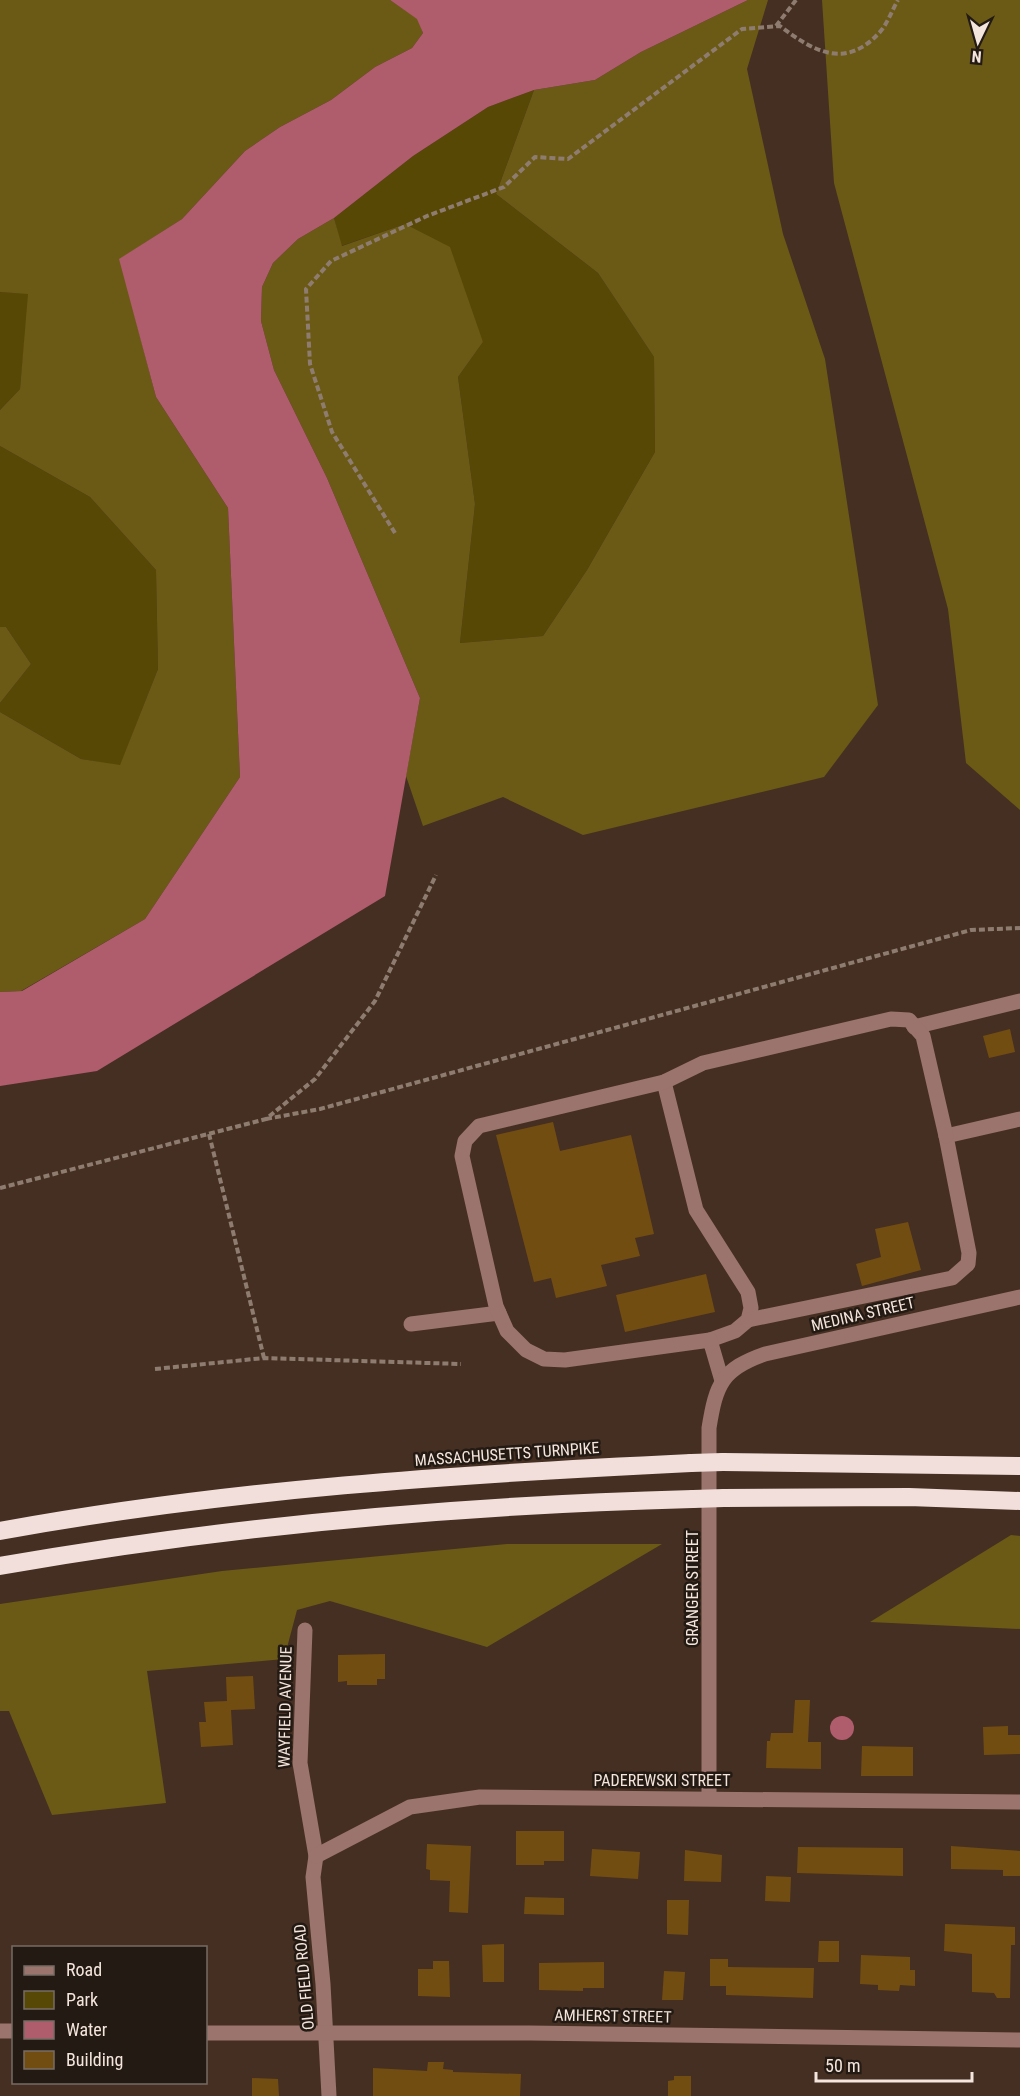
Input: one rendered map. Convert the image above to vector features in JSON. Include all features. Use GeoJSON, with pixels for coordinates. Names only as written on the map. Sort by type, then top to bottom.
{"type":"FeatureCollection","features":[{"type":"Feature","properties":{"kind":"highway","name":"MASSACHUSETTS TURNPIKE"},"geometry":{"type":"LineString","coordinates":[[0,1531],[189,1502],[365,1482],[723,1462],[1020,1466]]}},
{"type":"Feature","properties":{"kind":"highway"},"geometry":{"type":"LineString","coordinates":[[0,1566],[159,1541],[285,1526],[540,1505],[724,1498],[909,1497],[1020,1501]]}},
{"type":"Feature","properties":{"kind":"street"},"geometry":{"type":"LineString","coordinates":[[914,1027],[1020,1001]]}},
{"type":"Feature","properties":{"kind":"street"},"geometry":{"type":"LineString","coordinates":[[891,1019],[909,1020],[923,1036],[946,1136],[969,1253],[968,1264],[952,1278],[748,1320],[735,1331],[710,1340],[566,1360],[543,1359],[526,1350],[507,1331],[499,1312],[462,1156],[465,1141],[479,1126],[664,1082],[703,1063],[891,1019]]}},
{"type":"Feature","properties":{"kind":"street"},"geometry":{"type":"LineString","coordinates":[[664,1082],[696,1210],[748,1292],[751,1308],[748,1320]]}},
{"type":"Feature","properties":{"kind":"street"},"geometry":{"type":"LineString","coordinates":[[946,1136],[1020,1119]]}},
{"type":"Feature","properties":{"kind":"street","name":"MEDINA STREET"},"geometry":{"type":"LineString","coordinates":[[722,1381],[734,1368],[765,1354],[1020,1297]]}},
{"type":"Feature","properties":{"kind":"street"},"geometry":{"type":"LineString","coordinates":[[411,1324],[499,1312]]}},
{"type":"Feature","properties":{"kind":"street"},"geometry":{"type":"LineString","coordinates":[[710,1340],[722,1381]]}},
{"type":"Feature","properties":{"kind":"street","name":"GRANGER STREET"},"geometry":{"type":"LineString","coordinates":[[709,1797],[709,1428],[714,1399],[722,1381]]}},
{"type":"Feature","properties":{"kind":"street","name":"WAYFIELD AVENUE"},"geometry":{"type":"LineString","coordinates":[[305,1630],[300,1763],[316,1856]]}},
{"type":"Feature","properties":{"kind":"street","name":"PADEREWSKI STREET"},"geometry":{"type":"LineString","coordinates":[[316,1856],[410,1807],[480,1797],[709,1797],[1020,1802]]}},
{"type":"Feature","properties":{"kind":"street","name":"OLD FIELD ROAD"},"geometry":{"type":"LineString","coordinates":[[316,1856],[313,1877],[329,2096]]}},
{"type":"Feature","properties":{"kind":"street","name":"AMHERST STREET"},"geometry":{"type":"LineString","coordinates":[[207,2033],[530,2033],[1020,2040]]}},
{"type":"Feature","properties":{"kind":"path"},"geometry":{"type":"LineString","coordinates":[[776,26],[795,0]]}},
{"type":"Feature","properties":{"kind":"path"},"geometry":{"type":"LineString","coordinates":[[395,533],[332,432],[310,364],[306,289],[331,261],[427,216],[504,187],[535,157],[568,159],[742,29],[780,26],[808,47],[835,55],[856,50],[880,33],[898,0]]}},
{"type":"Feature","properties":{"kind":"path"},"geometry":{"type":"LineString","coordinates":[[266,1119],[315,1079],[375,1001],[436,875]]}},
{"type":"Feature","properties":{"kind":"path"},"geometry":{"type":"LineString","coordinates":[[0,1188],[266,1119],[331,1106],[971,930],[1020,928]]}},
{"type":"Feature","properties":{"kind":"path"},"geometry":{"type":"LineString","coordinates":[[209,1134],[264,1358]]}},
{"type":"Feature","properties":{"kind":"path"},"geometry":{"type":"LineString","coordinates":[[154,1369],[264,1358],[461,1364]]}},
{"type":"Feature","properties":{"kind":"green space"},"geometry":{"type":"Polygon","coordinates":[[[534,90],[496,194],[598,273],[654,357],[655,452],[587,570],[543,636],[460,643],[475,504],[458,377],[483,342],[405,224],[341,246],[334,218],[413,156],[488,107],[534,90]]]}},
{"type":"Feature","properties":{"kind":"green space"},"geometry":{"type":"Polygon","coordinates":[[[0,292],[29,293],[20,389],[0,410],[0,292]]]}},
{"type":"Feature","properties":{"kind":"green space"},"geometry":{"type":"Polygon","coordinates":[[[0,446],[90,497],[156,570],[158,669],[120,766],[81,759],[0,712],[0,703],[31,664],[6,627],[0,627],[0,446]]]}},
{"type":"Feature","properties":{"kind":"shaded area"},"geometry":{"type":"Polygon","coordinates":[[[0,0],[390,0],[418,19],[423,33],[412,48],[375,67],[331,100],[280,127],[245,151],[182,219],[120,259],[156,397],[228,508],[240,777],[145,919],[21,991],[0,992],[0,712],[81,759],[120,765],[158,669],[156,570],[90,497],[0,446],[0,410],[20,389],[28,294],[0,292],[0,0]]]}},
{"type":"Feature","properties":{"kind":"shaded area"},"geometry":{"type":"Polygon","coordinates":[[[748,0],[768,0],[747,69],[783,234],[825,359],[878,705],[824,777],[583,835],[503,797],[423,826],[406,776],[420,698],[327,478],[274,370],[261,321],[262,287],[273,263],[298,239],[334,218],[342,246],[405,224],[450,247],[483,342],[458,377],[475,504],[460,643],[543,636],[587,570],[655,452],[654,357],[598,273],[496,194],[534,90],[595,80],[641,52],[748,0]]]}},
{"type":"Feature","properties":{"kind":"shaded area"},"geometry":{"type":"Polygon","coordinates":[[[822,0],[1020,0],[1020,810],[966,763],[948,609],[834,183],[822,0]]]}},
{"type":"Feature","properties":{"kind":"shaded area"},"geometry":{"type":"Polygon","coordinates":[[[0,627],[6,627],[31,664],[0,703],[0,627]]]}},
{"type":"Feature","properties":{"kind":"shaded area"},"geometry":{"type":"Polygon","coordinates":[[[1011,1535],[1020,1536],[1020,1629],[870,1622],[1011,1535]]]}},
{"type":"Feature","properties":{"kind":"shaded area"},"geometry":{"type":"Polygon","coordinates":[[[507,1544],[662,1544],[487,1647],[330,1601],[297,1610],[284,1659],[147,1671],[166,1803],[52,1815],[9,1711],[0,1711],[0,1604],[222,1571],[507,1544]]]}},
{"type":"Feature","properties":{"kind":"water"},"geometry":{"type":"Polygon","coordinates":[[[390,0],[748,0],[641,52],[595,80],[534,90],[488,107],[413,156],[334,218],[298,239],[273,263],[262,287],[261,321],[274,370],[327,478],[420,698],[385,896],[97,1071],[0,1086],[0,992],[22,991],[145,919],[240,777],[228,508],[156,397],[119,259],[182,219],[245,151],[280,127],[331,100],[375,67],[412,48],[423,33],[417,19],[390,0]]]}},
{"type":"Feature","properties":{"kind":"water"},"geometry":{"type":"Polygon","coordinates":[[[842,1716],[850,1720],[854,1728],[850,1736],[842,1740],[834,1736],[830,1728],[834,1720],[842,1716]]]}},
{"type":"Feature","properties":{"kind":"building"},"geometry":{"type":"Polygon","coordinates":[[[1010,1029],[1015,1052],[989,1058],[983,1036],[1010,1029]]]}},
{"type":"Feature","properties":{"kind":"building"},"geometry":{"type":"Polygon","coordinates":[[[553,1122],[560,1151],[631,1135],[654,1234],[635,1238],[640,1256],[601,1265],[607,1286],[556,1298],[551,1278],[534,1282],[496,1135],[553,1122]]]}},
{"type":"Feature","properties":{"kind":"building"},"geometry":{"type":"Polygon","coordinates":[[[908,1222],[921,1270],[862,1286],[856,1264],[881,1257],[875,1229],[908,1222]]]}},
{"type":"Feature","properties":{"kind":"building"},"geometry":{"type":"Polygon","coordinates":[[[706,1274],[715,1312],[625,1332],[616,1295],[706,1274]]]}},
{"type":"Feature","properties":{"kind":"building"},"geometry":{"type":"Polygon","coordinates":[[[385,1654],[385,1679],[377,1679],[377,1685],[347,1685],[347,1681],[338,1682],[338,1655],[385,1654]]]}},
{"type":"Feature","properties":{"kind":"building"},"geometry":{"type":"Polygon","coordinates":[[[253,1676],[255,1709],[231,1710],[233,1745],[201,1747],[199,1722],[206,1722],[204,1702],[227,1701],[226,1677],[253,1676]]]}},
{"type":"Feature","properties":{"kind":"building"},"geometry":{"type":"Polygon","coordinates":[[[795,1700],[810,1700],[808,1742],[821,1742],[821,1769],[766,1768],[767,1741],[770,1741],[771,1733],[793,1733],[795,1700]]]}},
{"type":"Feature","properties":{"kind":"building"},"geometry":{"type":"Polygon","coordinates":[[[1008,1726],[1008,1735],[1020,1735],[1020,1754],[984,1755],[983,1727],[1008,1726]]]}},
{"type":"Feature","properties":{"kind":"building"},"geometry":{"type":"Polygon","coordinates":[[[862,1746],[913,1747],[913,1776],[861,1776],[862,1746]]]}},
{"type":"Feature","properties":{"kind":"building"},"geometry":{"type":"Polygon","coordinates":[[[516,1831],[564,1831],[564,1861],[544,1861],[544,1865],[516,1865],[516,1831]]]}},
{"type":"Feature","properties":{"kind":"building"},"geometry":{"type":"Polygon","coordinates":[[[427,1844],[471,1846],[468,1913],[449,1912],[450,1881],[430,1880],[430,1870],[426,1869],[427,1844]]]}},
{"type":"Feature","properties":{"kind":"building"},"geometry":{"type":"Polygon","coordinates":[[[951,1846],[1020,1851],[1020,1876],[1003,1876],[1003,1870],[951,1869],[951,1846]]]}},
{"type":"Feature","properties":{"kind":"building"},"geometry":{"type":"Polygon","coordinates":[[[798,1847],[903,1848],[903,1876],[797,1873],[798,1847]]]}},
{"type":"Feature","properties":{"kind":"building"},"geometry":{"type":"Polygon","coordinates":[[[592,1849],[640,1852],[638,1879],[590,1876],[592,1849]]]}},
{"type":"Feature","properties":{"kind":"building"},"geometry":{"type":"Polygon","coordinates":[[[685,1850],[722,1855],[721,1882],[684,1881],[685,1850]]]}},
{"type":"Feature","properties":{"kind":"building"},"geometry":{"type":"Polygon","coordinates":[[[766,1876],[791,1877],[790,1902],[765,1901],[766,1876]]]}},
{"type":"Feature","properties":{"kind":"building"},"geometry":{"type":"Polygon","coordinates":[[[525,1897],[564,1898],[564,1915],[524,1914],[525,1897]]]}},
{"type":"Feature","properties":{"kind":"building"},"geometry":{"type":"Polygon","coordinates":[[[667,1900],[689,1900],[688,1935],[667,1934],[667,1900]]]}},
{"type":"Feature","properties":{"kind":"building"},"geometry":{"type":"Polygon","coordinates":[[[945,1924],[1015,1927],[1015,1945],[1011,1945],[1010,1998],[997,1998],[994,1993],[972,1992],[972,1954],[944,1951],[945,1924]]]}},
{"type":"Feature","properties":{"kind":"building"},"geometry":{"type":"Polygon","coordinates":[[[819,1941],[839,1941],[839,1962],[818,1962],[819,1941]]]}},
{"type":"Feature","properties":{"kind":"building"},"geometry":{"type":"Polygon","coordinates":[[[504,1944],[504,1982],[483,1982],[482,1945],[504,1944]]]}},
{"type":"Feature","properties":{"kind":"building"},"geometry":{"type":"Polygon","coordinates":[[[861,1955],[910,1957],[910,1970],[915,1970],[915,1986],[900,1985],[899,1991],[878,1990],[878,1985],[860,1984],[861,1955]]]}},
{"type":"Feature","properties":{"kind":"building"},"geometry":{"type":"Polygon","coordinates":[[[710,1959],[728,1959],[728,1967],[814,1968],[813,1998],[726,1995],[726,1986],[710,1986],[710,1959]]]}},
{"type":"Feature","properties":{"kind":"building"},"geometry":{"type":"Polygon","coordinates":[[[433,1961],[449,1961],[450,1997],[418,1996],[418,1969],[433,1969],[433,1961]]]}},
{"type":"Feature","properties":{"kind":"building"},"geometry":{"type":"Polygon","coordinates":[[[604,1962],[604,1988],[583,1988],[583,1991],[539,1990],[539,1963],[604,1962]]]}},
{"type":"Feature","properties":{"kind":"building"},"geometry":{"type":"Polygon","coordinates":[[[664,1971],[685,1972],[683,2000],[662,2000],[664,1971]]]}},
{"type":"Feature","properties":{"kind":"building"},"geometry":{"type":"Polygon","coordinates":[[[428,2062],[444,2062],[443,2069],[453,2070],[453,2072],[521,2074],[520,2096],[373,2096],[373,2068],[427,2071],[428,2062]]]}},
{"type":"Feature","properties":{"kind":"building"},"geometry":{"type":"Polygon","coordinates":[[[674,2076],[691,2076],[691,2096],[668,2096],[668,2081],[674,2080],[674,2076]]]}},
{"type":"Feature","properties":{"kind":"building"},"geometry":{"type":"Polygon","coordinates":[[[252,2078],[278,2079],[279,2096],[252,2096],[252,2078]]]}}]}
